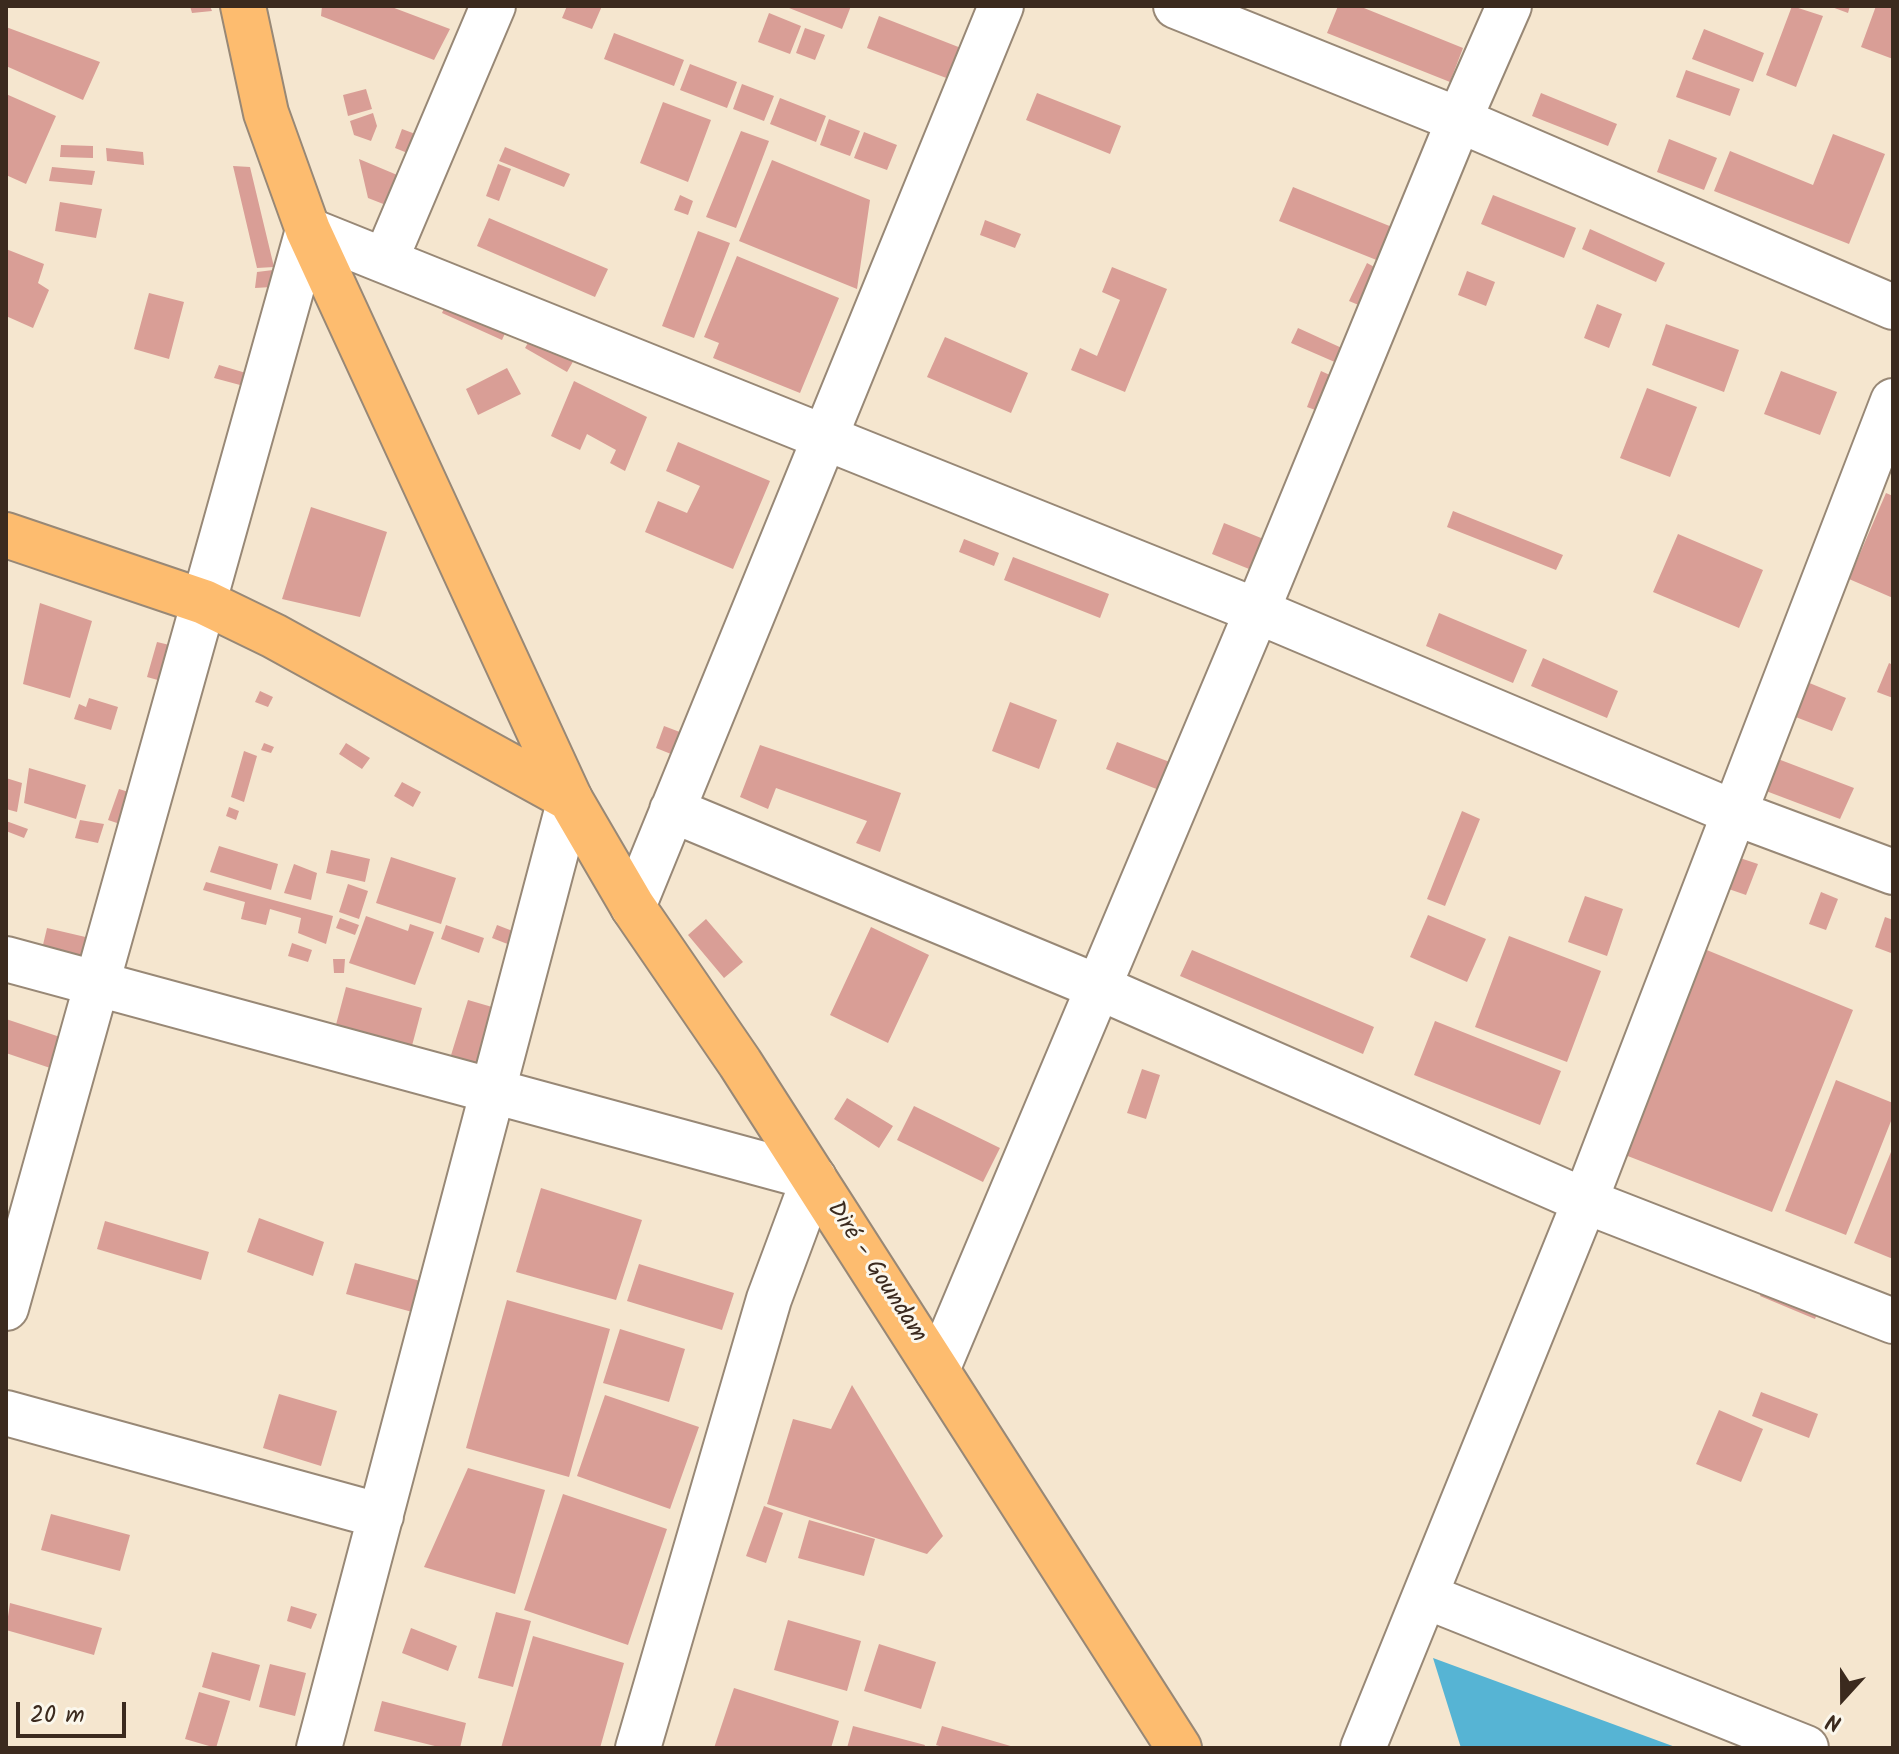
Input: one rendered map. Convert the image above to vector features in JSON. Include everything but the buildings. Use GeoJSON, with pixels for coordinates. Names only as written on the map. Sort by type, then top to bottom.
{"type":"FeatureCollection","features":[{"type":"Feature","properties":{"kind":"main road","name":"Diré - Goundam"},"geometry":{"type":"LineString","coordinates":[[243,6],[266,113],[308,230],[570,799],[633,907],[740,1063],[1179,1748]]}},
{"type":"Feature","properties":{"kind":"main road"},"geometry":{"type":"LineString","coordinates":[[6,535],[204,602],[274,636],[570,799]]}},
{"type":"Feature","properties":{"kind":"street"},"geometry":{"type":"LineString","coordinates":[[385,261],[493,6]]}},
{"type":"Feature","properties":{"kind":"street"},"geometry":{"type":"LineString","coordinates":[[633,907],[1001,6]]}},
{"type":"Feature","properties":{"kind":"street"},"geometry":{"type":"LineString","coordinates":[[1176,6],[1459,120],[1893,307]]}},
{"type":"Feature","properties":{"kind":"street"},"geometry":{"type":"LineString","coordinates":[[937,1370],[1509,6]]}},
{"type":"Feature","properties":{"kind":"street"},"geometry":{"type":"LineString","coordinates":[[6,1308],[308,230],[1257,611],[1735,813],[1893,872]]}},
{"type":"Feature","properties":{"kind":"street"},"geometry":{"type":"LineString","coordinates":[[1363,1748],[1585,1201],[1893,401]]}},
{"type":"Feature","properties":{"kind":"street"},"geometry":{"type":"LineString","coordinates":[[319,1748],[570,799]]}},
{"type":"Feature","properties":{"kind":"street"},"geometry":{"type":"LineString","coordinates":[[672,810],[1098,987],[1585,1201],[1893,1321]]}},
{"type":"Feature","properties":{"kind":"street"},"geometry":{"type":"LineString","coordinates":[[6,959],[814,1178],[769,1299],[638,1748]]}},
{"type":"Feature","properties":{"kind":"street"},"geometry":{"type":"LineString","coordinates":[[6,1413],[381,1516]]}},
{"type":"Feature","properties":{"kind":"street"},"geometry":{"type":"LineString","coordinates":[[1425,1596],[1806,1748]]}},
{"type":"Feature","properties":{"kind":"water"},"geometry":{"type":"Polygon","coordinates":[[[1433,1658],[1678,1748],[1461,1748],[1433,1658]]]}}]}
